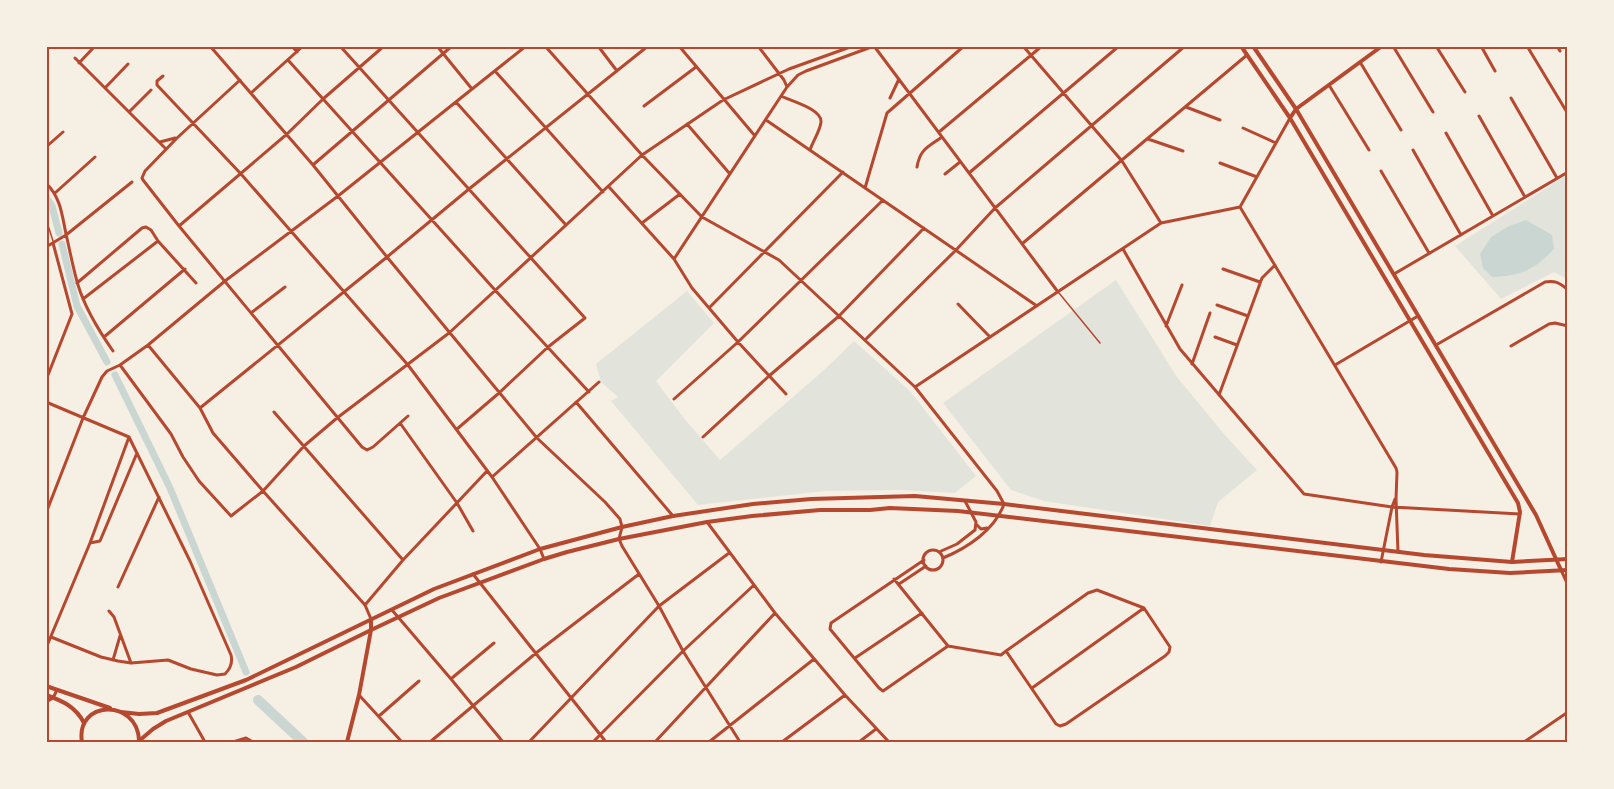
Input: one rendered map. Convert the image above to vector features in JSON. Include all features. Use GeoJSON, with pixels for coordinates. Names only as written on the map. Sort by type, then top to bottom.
{"type":"FeatureCollection","features":[{"type":"Feature","properties":{"kind":"main road"},"geometry":{"type":"LineString","coordinates":[[1241,46],[1290,118],[1518,503],[1520,514],[1512,562]]}},
{"type":"Feature","properties":{"kind":"main road"},"geometry":{"type":"LineString","coordinates":[[1253,46],[1296,109],[1536,514],[1561,570]]}},
{"type":"Feature","properties":{"kind":"main road"},"geometry":{"type":"LineString","coordinates":[[1290,118],[1296,109],[1382,46]]}},
{"type":"Feature","properties":{"kind":"main road"},"geometry":{"type":"LineString","coordinates":[[46,686],[121,712],[157,713],[246,680],[434,589],[540,549],[674,516],[753,504],[915,496],[1004,504],[1424,555],[1512,562],[1568,559]]}},
{"type":"Feature","properties":{"kind":"main road"},"geometry":{"type":"LineString","coordinates":[[820,499],[820,510]]}},
{"type":"Feature","properties":{"kind":"main road"},"geometry":{"type":"LineString","coordinates":[[121,712],[128,716],[136,726],[139,742],[159,725],[296,667],[439,598],[480,582],[544,559],[619,538],[752,516],[820,510],[890,508],[971,512],[1423,567],[1493,573],[1568,570]]}},
{"type":"Feature","properties":{"kind":"main road"},"geometry":{"type":"LineString","coordinates":[[1336,556],[1334,550],[1340,546]]}},
{"type":"Feature","properties":{"kind":"main road"},"geometry":{"type":"LineString","coordinates":[[1423,567],[1424,555]]}},
{"type":"Feature","properties":{"kind":"main road"},"geometry":{"type":"LineString","coordinates":[[347,742],[359,694],[371,620]]}},
{"type":"Feature","properties":{"kind":"main road"},"geometry":{"type":"LineString","coordinates":[[46,695],[71,706],[84,723]]}},
{"type":"Feature","properties":{"kind":"main road"},"geometry":{"type":"LineString","coordinates":[[81,742],[81,732],[87,718],[98,711],[110,709]]}},
{"type":"Feature","properties":{"kind":"street"},"geometry":{"type":"LineString","coordinates":[[210,46],[314,165],[537,438],[620,519],[622,527],[619,538],[622,546],[659,606],[683,651],[740,742]]}},
{"type":"Feature","properties":{"kind":"street"},"geometry":{"type":"LineString","coordinates":[[214,51],[219,46]]}},
{"type":"Feature","properties":{"kind":"street"},"geometry":{"type":"LineString","coordinates":[[292,46],[297,52]]}},
{"type":"Feature","properties":{"kind":"street"},"geometry":{"type":"LineString","coordinates":[[250,93],[303,46]]}},
{"type":"Feature","properties":{"kind":"street"},"geometry":{"type":"LineString","coordinates":[[340,46],[585,318],[548,347],[456,430]]}},
{"type":"Feature","properties":{"kind":"street"},"geometry":{"type":"LineString","coordinates":[[179,226],[287,134],[384,46]]}},
{"type":"Feature","properties":{"kind":"street"},"geometry":{"type":"LineString","coordinates":[[437,46],[472,89]]}},
{"type":"Feature","properties":{"kind":"street"},"geometry":{"type":"LineString","coordinates":[[314,165],[452,46]]}},
{"type":"Feature","properties":{"kind":"street"},"geometry":{"type":"LineString","coordinates":[[46,513],[83,418],[102,377],[109,370],[148,345],[225,281],[381,163],[526,46]]}},
{"type":"Feature","properties":{"kind":"street"},"geometry":{"type":"LineString","coordinates":[[545,46],[642,155],[702,217],[779,260],[915,387],[997,491],[1004,504],[999,515],[970,543],[943,558]]}},
{"type":"Feature","properties":{"kind":"street"},"geometry":{"type":"LineString","coordinates":[[598,46],[617,71]]}},
{"type":"Feature","properties":{"kind":"street"},"geometry":{"type":"LineString","coordinates":[[200,408],[648,46]]}},
{"type":"Feature","properties":{"kind":"street"},"geometry":{"type":"LineString","coordinates":[[679,46],[755,136]]}},
{"type":"Feature","properties":{"kind":"street"},"geometry":{"type":"LineString","coordinates":[[758,46],[787,87]]}},
{"type":"Feature","properties":{"kind":"street"},"geometry":{"type":"LineString","coordinates":[[120,365],[171,434],[198,481],[231,516],[263,491],[304,446],[337,418],[449,333],[642,155],[723,100],[779,73],[853,46]]}},
{"type":"Feature","properties":{"kind":"street"},"geometry":{"type":"LineString","coordinates":[[674,259],[794,79],[806,71],[881,46]]}},
{"type":"Feature","properties":{"kind":"street"},"geometry":{"type":"LineString","coordinates":[[865,188],[887,112],[964,46]]}},
{"type":"Feature","properties":{"kind":"street"},"geometry":{"type":"LineString","coordinates":[[1023,46],[1122,161],[1161,223]]}},
{"type":"Feature","properties":{"kind":"street"},"geometry":{"type":"LineString","coordinates":[[939,132],[1042,46]]}},
{"type":"Feature","properties":{"kind":"street"},"geometry":{"type":"LineString","coordinates":[[969,173],[1119,46]]}},
{"type":"Feature","properties":{"kind":"street"},"geometry":{"type":"LineString","coordinates":[[865,340],[995,208],[1185,46]]}},
{"type":"Feature","properties":{"kind":"street"},"geometry":{"type":"LineString","coordinates":[[1393,46],[1433,112]]}},
{"type":"Feature","properties":{"kind":"street"},"geometry":{"type":"LineString","coordinates":[[1436,46],[1465,92]]}},
{"type":"Feature","properties":{"kind":"street"},"geometry":{"type":"LineString","coordinates":[[1481,46],[1495,71]]}},
{"type":"Feature","properties":{"kind":"street"},"geometry":{"type":"LineString","coordinates":[[1527,46],[1568,114]]}},
{"type":"Feature","properties":{"kind":"street"},"geometry":{"type":"LineString","coordinates":[[1557,46],[1560,51]]}},
{"type":"Feature","properties":{"kind":"street"},"geometry":{"type":"LineString","coordinates":[[80,63],[92,47]]}},
{"type":"Feature","properties":{"kind":"street"},"geometry":{"type":"LineString","coordinates":[[875,48],[1058,292]]}},
{"type":"Feature","properties":{"kind":"street"},"geometry":{"type":"LineString","coordinates":[[1023,243],[1247,55]]}},
{"type":"Feature","properties":{"kind":"street"},"geometry":{"type":"LineString","coordinates":[[75,58],[166,149]]}},
{"type":"Feature","properties":{"kind":"street"},"geometry":{"type":"LineString","coordinates":[[288,60],[589,392]]}},
{"type":"Feature","properties":{"kind":"street"},"geometry":{"type":"LineString","coordinates":[[1360,63],[1401,130]]}},
{"type":"Feature","properties":{"kind":"street"},"geometry":{"type":"LineString","coordinates":[[105,88],[128,64]]}},
{"type":"Feature","properties":{"kind":"street"},"geometry":{"type":"LineString","coordinates":[[644,106],[696,67]]}},
{"type":"Feature","properties":{"kind":"street"},"geometry":{"type":"LineString","coordinates":[[495,71],[603,192]]}},
{"type":"Feature","properties":{"kind":"street"},"geometry":{"type":"LineString","coordinates":[[163,76],[157,81],[158,85],[241,174],[408,365],[492,477],[540,549],[544,559]]}},
{"type":"Feature","properties":{"kind":"street"},"geometry":{"type":"LineString","coordinates":[[890,98],[899,79]]}},
{"type":"Feature","properties":{"kind":"street"},"geometry":{"type":"LineString","coordinates":[[240,80],[177,138],[145,171],[142,178],[362,447],[367,450],[373,447],[408,416]]}},
{"type":"Feature","properties":{"kind":"street"},"geometry":{"type":"LineString","coordinates":[[1329,85],[1369,150]]}},
{"type":"Feature","properties":{"kind":"street"},"geometry":{"type":"LineString","coordinates":[[129,112],[151,90]]}},
{"type":"Feature","properties":{"kind":"street"},"geometry":{"type":"LineString","coordinates":[[781,96],[815,111],[820,116],[821,123],[810,150]]}},
{"type":"Feature","properties":{"kind":"street"},"geometry":{"type":"LineString","coordinates":[[1511,98],[1557,178]]}},
{"type":"Feature","properties":{"kind":"street"},"geometry":{"type":"LineString","coordinates":[[456,102],[566,225]]}},
{"type":"Feature","properties":{"kind":"street"},"geometry":{"type":"LineString","coordinates":[[1186,107],[1220,120]]}},
{"type":"Feature","properties":{"kind":"street"},"geometry":{"type":"LineString","coordinates":[[1479,116],[1525,197]]}},
{"type":"Feature","properties":{"kind":"street"},"geometry":{"type":"LineString","coordinates":[[915,387],[1161,223],[1240,207],[1290,118]]}},
{"type":"Feature","properties":{"kind":"street"},"geometry":{"type":"LineString","coordinates":[[766,120],[1037,306]]}},
{"type":"Feature","properties":{"kind":"street"},"geometry":{"type":"LineString","coordinates":[[687,124],[730,174]]}},
{"type":"Feature","properties":{"kind":"street"},"geometry":{"type":"LineString","coordinates":[[1243,128],[1276,143]]}},
{"type":"Feature","properties":{"kind":"street"},"geometry":{"type":"LineString","coordinates":[[46,147],[63,132]]}},
{"type":"Feature","properties":{"kind":"street"},"geometry":{"type":"LineString","coordinates":[[1446,133],[1493,216]]}},
{"type":"Feature","properties":{"kind":"street"},"geometry":{"type":"LineString","coordinates":[[917,167],[920,154],[942,137]]}},
{"type":"Feature","properties":{"kind":"street"},"geometry":{"type":"LineString","coordinates":[[160,142],[177,138]]}},
{"type":"Feature","properties":{"kind":"street"},"geometry":{"type":"LineString","coordinates":[[1148,139],[1183,151]]}},
{"type":"Feature","properties":{"kind":"street"},"geometry":{"type":"LineString","coordinates":[[1413,150],[1461,235]]}},
{"type":"Feature","properties":{"kind":"street"},"geometry":{"type":"LineString","coordinates":[[55,193],[95,157]]}},
{"type":"Feature","properties":{"kind":"street"},"geometry":{"type":"LineString","coordinates":[[945,174],[961,162]]}},
{"type":"Feature","properties":{"kind":"street"},"geometry":{"type":"LineString","coordinates":[[1220,163],[1257,177]]}},
{"type":"Feature","properties":{"kind":"street"},"geometry":{"type":"LineString","coordinates":[[1381,171],[1429,253]]}},
{"type":"Feature","properties":{"kind":"street"},"geometry":{"type":"LineString","coordinates":[[709,308],[843,172]]}},
{"type":"Feature","properties":{"kind":"street"},"geometry":{"type":"LineString","coordinates":[[1394,274],[1568,172]]}},
{"type":"Feature","properties":{"kind":"street"},"geometry":{"type":"LineString","coordinates":[[46,247],[66,235],[132,182]]}},
{"type":"Feature","properties":{"kind":"street"},"geometry":{"type":"LineString","coordinates":[[46,183],[55,193],[61,206],[66,235],[83,299],[113,351]]}},
{"type":"Feature","properties":{"kind":"street"},"geometry":{"type":"LineString","coordinates":[[609,187],[674,259],[692,288],[738,342],[786,394]]}},
{"type":"Feature","properties":{"kind":"street"},"geometry":{"type":"LineString","coordinates":[[642,223],[680,194]]}},
{"type":"Feature","properties":{"kind":"street"},"geometry":{"type":"LineString","coordinates":[[674,399],[738,342],[883,200]]}},
{"type":"Feature","properties":{"kind":"street"},"geometry":{"type":"LineString","coordinates":[[1240,207],[1396,468],[1395,507],[1381,562]]}},
{"type":"Feature","properties":{"kind":"street"},"geometry":{"type":"LineString","coordinates":[[78,283],[146,227],[196,283]]}},
{"type":"Feature","properties":{"kind":"street"},"geometry":{"type":"LineString","coordinates":[[703,436],[839,316],[924,228]]}},
{"type":"Feature","properties":{"kind":"street"},"geometry":{"type":"LineString","coordinates":[[83,299],[158,241]]}},
{"type":"Feature","properties":{"kind":"street"},"geometry":{"type":"LineString","coordinates":[[46,380],[72,314],[53,243]]}},
{"type":"Feature","properties":{"kind":"street"},"geometry":{"type":"LineString","coordinates":[[1123,249],[1180,348],[1304,494],[1395,507],[1520,514]]}},
{"type":"Feature","properties":{"kind":"street"},"geometry":{"type":"LineString","coordinates":[[1219,395],[1260,282],[1275,265]]}},
{"type":"Feature","properties":{"kind":"street"},"geometry":{"type":"LineString","coordinates":[[104,337],[184,269]]}},
{"type":"Feature","properties":{"kind":"street"},"geometry":{"type":"LineString","coordinates":[[1223,269],[1260,282]]}},
{"type":"Feature","properties":{"kind":"street"},"geometry":{"type":"LineString","coordinates":[[1436,345],[1545,282],[1552,280],[1558,282],[1568,290]]}},
{"type":"Feature","properties":{"kind":"street"},"geometry":{"type":"LineString","coordinates":[[1166,326],[1182,285]]}},
{"type":"Feature","properties":{"kind":"street"},"geometry":{"type":"LineString","coordinates":[[251,314],[285,287]]}},
{"type":"Feature","properties":{"kind":"street"},"geometry":{"type":"LineString","coordinates":[[958,304],[990,337]]}},
{"type":"Feature","properties":{"kind":"street"},"geometry":{"type":"LineString","coordinates":[[1217,305],[1248,316]]}},
{"type":"Feature","properties":{"kind":"street"},"geometry":{"type":"LineString","coordinates":[[1192,364],[1210,313]]}},
{"type":"Feature","properties":{"kind":"street"},"geometry":{"type":"LineString","coordinates":[[1335,365],[1418,316]]}},
{"type":"Feature","properties":{"kind":"street"},"geometry":{"type":"LineString","coordinates":[[1511,346],[1549,324],[1568,326]]}},
{"type":"Feature","properties":{"kind":"street"},"geometry":{"type":"LineString","coordinates":[[1215,337],[1237,345]]}},
{"type":"Feature","properties":{"kind":"street"},"geometry":{"type":"LineString","coordinates":[[148,345],[200,408],[213,433],[365,605],[371,620]]}},
{"type":"Feature","properties":{"kind":"street"},"geometry":{"type":"LineString","coordinates":[[492,477],[599,382]]}},
{"type":"Feature","properties":{"kind":"street"},"geometry":{"type":"LineString","coordinates":[[46,402],[129,437],[190,561],[232,662],[225,674],[217,675],[186,668],[168,660],[131,663],[113,660],[51,638]]}},
{"type":"Feature","properties":{"kind":"street"},"geometry":{"type":"LineString","coordinates":[[576,402],[674,516]]}},
{"type":"Feature","properties":{"kind":"street"},"geometry":{"type":"LineString","coordinates":[[274,412],[403,560]]}},
{"type":"Feature","properties":{"kind":"street"},"geometry":{"type":"LineString","coordinates":[[400,423],[457,503],[473,531]]}},
{"type":"Feature","properties":{"kind":"street"},"geometry":{"type":"LineString","coordinates":[[46,648],[90,543],[129,437]]}},
{"type":"Feature","properties":{"kind":"street"},"geometry":{"type":"LineString","coordinates":[[90,543],[100,541],[137,453]]}},
{"type":"Feature","properties":{"kind":"street"},"geometry":{"type":"LineString","coordinates":[[365,605],[403,560],[487,471]]}},
{"type":"Feature","properties":{"kind":"street"},"geometry":{"type":"LineString","coordinates":[[118,587],[159,497]]}},
{"type":"Feature","properties":{"kind":"street"},"geometry":{"type":"LineString","coordinates":[[939,552],[975,530],[976,525],[965,501]]}},
{"type":"Feature","properties":{"kind":"street"},"geometry":{"type":"LineString","coordinates":[[1395,507],[1398,552]]}},
{"type":"Feature","properties":{"kind":"street"},"geometry":{"type":"LineString","coordinates":[[707,522],[775,613],[845,695],[889,742]]}},
{"type":"Feature","properties":{"kind":"street"},"geometry":{"type":"LineString","coordinates":[[976,525],[983,529],[990,526]]}},
{"type":"Feature","properties":{"kind":"street"},"geometry":{"type":"LineString","coordinates":[[935,550],[943,558],[942,565],[936,569],[926,566],[924,560],[925,554],[935,550]]}},
{"type":"Feature","properties":{"kind":"street"},"geometry":{"type":"LineString","coordinates":[[529,742],[659,606],[729,553]]}},
{"type":"Feature","properties":{"kind":"street"},"geometry":{"type":"LineString","coordinates":[[924,560],[831,623],[830,632],[883,691],[948,646]]}},
{"type":"Feature","properties":{"kind":"street"},"geometry":{"type":"LineString","coordinates":[[898,584],[926,566]]}},
{"type":"Feature","properties":{"kind":"street"},"geometry":{"type":"LineString","coordinates":[[1561,570],[1568,585]]}},
{"type":"Feature","properties":{"kind":"street"},"geometry":{"type":"LineString","coordinates":[[473,573],[606,742]]}},
{"type":"Feature","properties":{"kind":"street"},"geometry":{"type":"LineString","coordinates":[[430,742],[536,653],[639,574]]}},
{"type":"Feature","properties":{"kind":"street"},"geometry":{"type":"LineString","coordinates":[[894,579],[948,646],[1001,655],[1006,651],[1094,590],[1100,590],[1144,608],[1170,647],[1165,656],[1060,726],[1056,724],[1006,651]]}},
{"type":"Feature","properties":{"kind":"street"},"geometry":{"type":"LineString","coordinates":[[593,742],[683,651],[754,585]]}},
{"type":"Feature","properties":{"kind":"street"},"geometry":{"type":"LineString","coordinates":[[1032,688],[1144,608]]}},
{"type":"Feature","properties":{"kind":"street"},"geometry":{"type":"LineString","coordinates":[[392,610],[503,742]]}},
{"type":"Feature","properties":{"kind":"street"},"geometry":{"type":"LineString","coordinates":[[109,611],[114,617],[131,663]]}},
{"type":"Feature","properties":{"kind":"street"},"geometry":{"type":"LineString","coordinates":[[655,742],[775,613]]}},
{"type":"Feature","properties":{"kind":"street"},"geometry":{"type":"LineString","coordinates":[[855,658],[922,613]]}},
{"type":"Feature","properties":{"kind":"street"},"geometry":{"type":"LineString","coordinates":[[113,660],[121,635]]}},
{"type":"Feature","properties":{"kind":"street"},"geometry":{"type":"LineString","coordinates":[[451,679],[494,643]]}},
{"type":"Feature","properties":{"kind":"street"},"geometry":{"type":"LineString","coordinates":[[709,742],[814,659]]}},
{"type":"Feature","properties":{"kind":"street"},"geometry":{"type":"LineString","coordinates":[[379,716],[419,681]]}},
{"type":"Feature","properties":{"kind":"street"},"geometry":{"type":"LineString","coordinates":[[46,702],[53,698],[57,690]]}},
{"type":"Feature","properties":{"kind":"street"},"geometry":{"type":"LineString","coordinates":[[359,694],[402,742]]}},
{"type":"Feature","properties":{"kind":"street"},"geometry":{"type":"LineString","coordinates":[[782,742],[845,695]]}},
{"type":"Feature","properties":{"kind":"street"},"geometry":{"type":"LineString","coordinates":[[1524,742],[1568,711]]}},
{"type":"Feature","properties":{"kind":"street"},"geometry":{"type":"LineString","coordinates":[[188,712],[206,742]]}},
{"type":"Feature","properties":{"kind":"street"},"geometry":{"type":"LineString","coordinates":[[859,742],[876,729]]}},
{"type":"Feature","properties":{"kind":"street"},"geometry":{"type":"LineString","coordinates":[[233,742],[246,738],[253,742]]}},
{"type":"Feature","properties":{"kind":"lane"},"geometry":{"type":"LineString","coordinates":[[46,219],[53,243]]}},
{"type":"Feature","properties":{"kind":"lane"},"geometry":{"type":"LineString","coordinates":[[1058,292],[1100,343]]}},
{"type":"Feature","properties":{"kind":"shaded area"},"geometry":{"type":"Polygon","coordinates":[[[1567,175],[1567,277],[1554,272],[1501,299],[1455,246],[1567,175]]]}},
{"type":"Feature","properties":{"kind":"shaded area"},"geometry":{"type":"Polygon","coordinates":[[[1526,220],[1552,235],[1554,249],[1533,267],[1511,275],[1492,277],[1483,268],[1480,254],[1491,237],[1509,226],[1526,220]]]}},
{"type":"Feature","properties":{"kind":"shaded area"},"geometry":{"type":"Polygon","coordinates":[[[1116,280],[1177,377],[1257,470],[1218,502],[1210,526],[1044,501],[1011,490],[943,403],[1116,280]]]}},
{"type":"Feature","properties":{"kind":"shaded area"},"geometry":{"type":"Polygon","coordinates":[[[687,291],[714,323],[656,381],[720,460],[823,371],[854,341],[910,391],[976,476],[955,493],[899,490],[825,491],[698,505],[611,401],[618,397],[601,382],[596,364],[687,291]]]}},
{"type":"Feature","properties":{"kind":"waterway"},"geometry":{"type":"LineString","coordinates":[[46,197],[52,206],[59,233]]}},
{"type":"Feature","properties":{"kind":"waterway"},"geometry":{"type":"LineString","coordinates":[[62,244],[77,306],[107,362]]}},
{"type":"Feature","properties":{"kind":"waterway"},"geometry":{"type":"LineString","coordinates":[[115,375],[170,488],[246,672]]}},
{"type":"Feature","properties":{"kind":"waterway"},"geometry":{"type":"LineString","coordinates":[[258,700],[303,742]]}}]}
